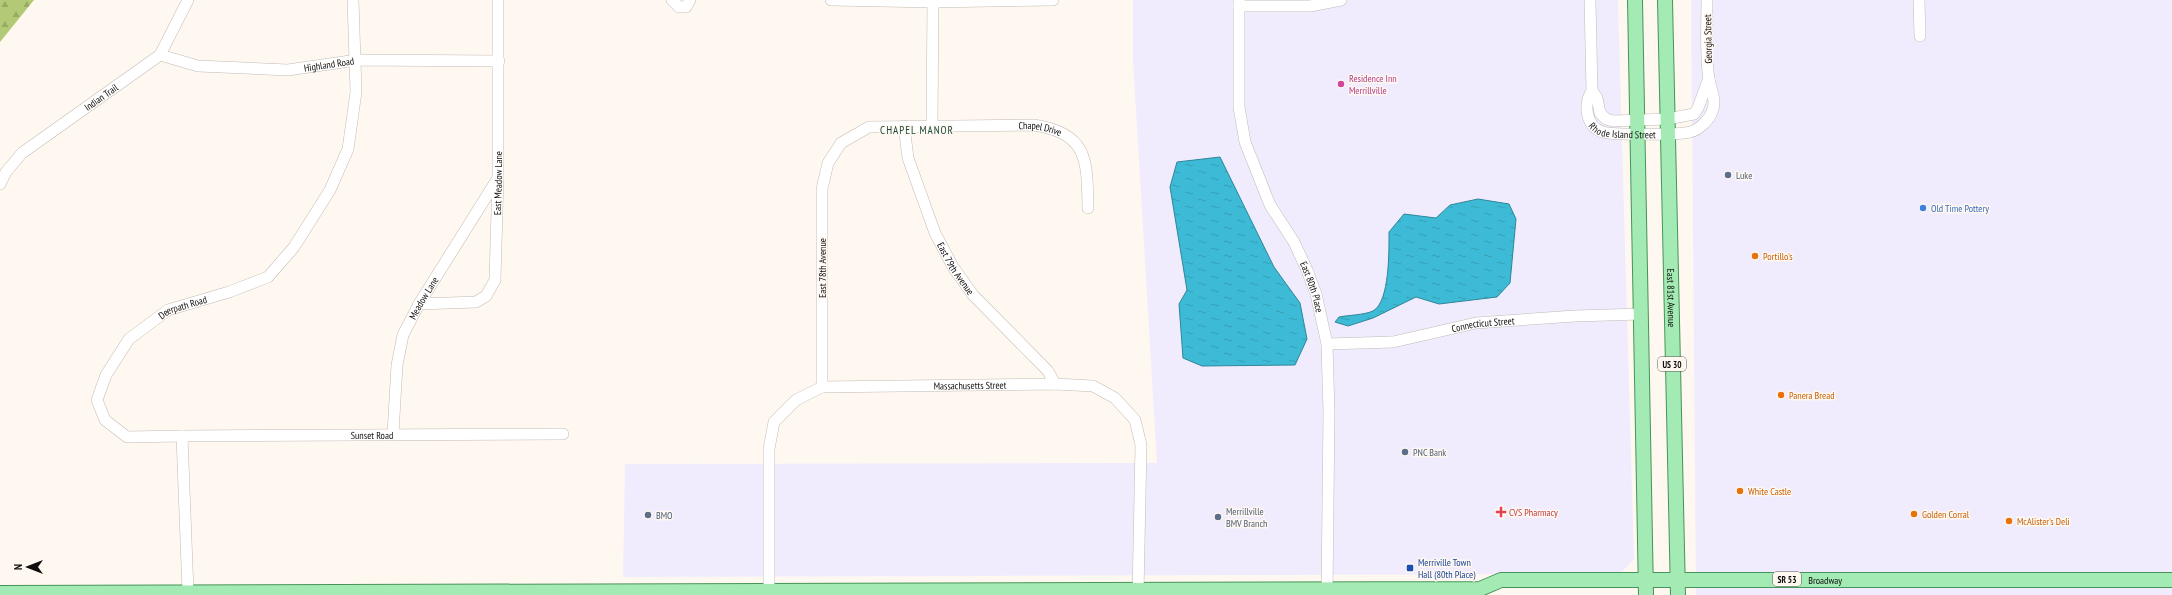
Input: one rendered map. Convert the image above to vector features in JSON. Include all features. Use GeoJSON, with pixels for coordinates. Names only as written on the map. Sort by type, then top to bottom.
{"type":"FeatureCollection","features":[{"type":"Feature","properties":{"kind":"main road"},"geometry":{"type":"LineString","coordinates":[[1635,0],[1646,595]]}},
{"type":"Feature","properties":{"kind":"main road","name":"East 81st Avenue"},"geometry":{"type":"LineString","coordinates":[[1664,0],[1678,595]]}},
{"type":"Feature","properties":{"kind":"main road","name":"Broadway"},"geometry":{"type":"LineString","coordinates":[[0,592],[436,593],[769,590],[1485,592],[1501,580],[2172,580]]}},
{"type":"Feature","properties":{"kind":"street","name":"Indian Trail"},"geometry":{"type":"LineString","coordinates":[[0,184],[6,172],[22,153],[160,55],[174,31],[188,0]]}},
{"type":"Feature","properties":{"kind":"street","name":"Deerpath Road"},"geometry":{"type":"LineString","coordinates":[[182,436],[126,437],[105,420],[97,400],[106,375],[129,339],[168,310],[229,292],[268,277],[294,247],[330,190],[348,149],[356,92],[357,60],[353,0]]}},
{"type":"Feature","properties":{"kind":"street","name":"East Meadow Lane"},"geometry":{"type":"LineString","coordinates":[[420,304],[476,302],[486,296],[495,280],[498,177],[498,0]]}},
{"type":"Feature","properties":{"kind":"street"},"geometry":{"type":"LineString","coordinates":[[672,0],[679,7],[686,6],[690,0]]}},
{"type":"Feature","properties":{"kind":"street"},"geometry":{"type":"LineString","coordinates":[[831,0],[1053,0]]}},
{"type":"Feature","properties":{"kind":"street"},"geometry":{"type":"LineString","coordinates":[[1239,3],[1310,6],[1341,0]]}},
{"type":"Feature","properties":{"kind":"street","name":"Rhode Island Street"},"geometry":{"type":"LineString","coordinates":[[1590,0],[1592,91],[1597,98],[1600,113],[1606,119],[1638,127],[1667,126]]}},
{"type":"Feature","properties":{"kind":"street","name":"Georgia Street"},"geometry":{"type":"LineString","coordinates":[[1667,126],[1691,132],[1706,121],[1711,115],[1714,98],[1709,78],[1707,0]]}},
{"type":"Feature","properties":{"kind":"street"},"geometry":{"type":"LineString","coordinates":[[1919,0],[1920,36]]}},
{"type":"Feature","properties":{"kind":"street"},"geometry":{"type":"LineString","coordinates":[[932,125],[933,1]]}},
{"type":"Feature","properties":{"kind":"street","name":"East 80th Place"},"geometry":{"type":"LineString","coordinates":[[1239,3],[1239,107],[1245,142],[1270,205],[1294,242],[1307,270],[1316,294],[1327,344],[1329,412],[1328,592]]}},
{"type":"Feature","properties":{"kind":"street","name":"Highland Road"},"geometry":{"type":"LineString","coordinates":[[160,55],[198,66],[288,70],[357,60],[499,61]]}},
{"type":"Feature","properties":{"kind":"street","name":"Georgia Street"},"geometry":{"type":"LineString","coordinates":[[1667,126],[1694,114],[1698,108],[1709,78]]}},
{"type":"Feature","properties":{"kind":"street","name":"East 78th Avenue"},"geometry":{"type":"LineString","coordinates":[[822,387],[822,189],[828,163],[841,143],[869,127],[932,125]]}},
{"type":"Feature","properties":{"kind":"street","name":"Chapel Drive"},"geometry":{"type":"LineString","coordinates":[[932,125],[1034,125],[1052,128],[1066,134],[1084,156],[1087,172],[1088,208]]}},
{"type":"Feature","properties":{"kind":"street","name":"East 79th Avenue"},"geometry":{"type":"LineString","coordinates":[[904,126],[908,158],[935,233],[953,267],[973,295],[1048,371],[1055,384]]}},
{"type":"Feature","properties":{"kind":"street","name":"Meadow Lane"},"geometry":{"type":"LineString","coordinates":[[393,434],[397,365],[403,335],[420,304],[498,177]]}},
{"type":"Feature","properties":{"kind":"street","name":"Connecticut Street"},"geometry":{"type":"LineString","coordinates":[[1327,344],[1393,342],[1476,323],[1575,316],[1641,314]]}},
{"type":"Feature","properties":{"kind":"street","name":"Massachusetts Street"},"geometry":{"type":"LineString","coordinates":[[822,387],[1055,384],[1093,386],[1115,398],[1135,420],[1141,444],[1138,592]]}},
{"type":"Feature","properties":{"kind":"street"},"geometry":{"type":"LineString","coordinates":[[769,590],[769,449],[774,422],[796,400],[822,387]]}},
{"type":"Feature","properties":{"kind":"street","name":"Sunset Road"},"geometry":{"type":"LineString","coordinates":[[182,436],[563,434]]}},
{"type":"Feature","properties":{"kind":"street"},"geometry":{"type":"LineString","coordinates":[[182,436],[188,592]]}},
{"type":"Feature","properties":{"kind":"shaded area"},"geometry":{"type":"Polygon","coordinates":[[[1133,0],[1618,0],[1634,559],[1628,566],[1619,574],[623,577],[625,464],[1157,463],[1133,61],[1133,0]]]}},
{"type":"Feature","properties":{"kind":"shaded area"},"geometry":{"type":"Polygon","coordinates":[[[1691,0],[2172,0],[2172,595],[1696,595],[1691,0]]]}},
{"type":"Feature","properties":{"kind":"green space"},"geometry":{"type":"Polygon","coordinates":[[[0,0],[34,0],[0,42],[0,0]]]}},
{"type":"Feature","properties":{"kind":"water"},"geometry":{"type":"Polygon","coordinates":[[[1220,157],[1274,267],[1300,303],[1307,339],[1295,365],[1202,366],[1183,358],[1179,304],[1187,290],[1170,187],[1177,162],[1220,157]]]}},
{"type":"Feature","properties":{"kind":"water"},"geometry":{"type":"Polygon","coordinates":[[[1478,199],[1509,204],[1516,219],[1510,283],[1497,297],[1439,304],[1416,297],[1373,318],[1348,326],[1335,322],[1339,317],[1373,311],[1379,306],[1386,287],[1389,232],[1404,214],[1436,218],[1450,205],[1478,199]]]}},
{"type":"Feature","properties":{"kind":"place","name":"Residence Inn Merrillville"},"geometry":{"type":"Point","coordinates":[1341,84]}},
{"type":"Feature","properties":{"kind":"place","name":"Luke"},"geometry":{"type":"Point","coordinates":[1728,175]}},
{"type":"Feature","properties":{"kind":"place","name":"Old Time Pottery"},"geometry":{"type":"Point","coordinates":[1923,208]}},
{"type":"Feature","properties":{"kind":"place","name":"Portillo's"},"geometry":{"type":"Point","coordinates":[1755,256]}},
{"type":"Feature","properties":{"kind":"place","name":"Panera Bread"},"geometry":{"type":"Point","coordinates":[1781,395]}},
{"type":"Feature","properties":{"kind":"place","name":"PNC Bank"},"geometry":{"type":"Point","coordinates":[1405,452]}},
{"type":"Feature","properties":{"kind":"place","name":"White Castle"},"geometry":{"type":"Point","coordinates":[1740,491]}},
{"type":"Feature","properties":{"kind":"place","name":"CVS Pharmacy"},"geometry":{"type":"Point","coordinates":[1501,512]}},
{"type":"Feature","properties":{"kind":"place","name":"Golden Corral"},"geometry":{"type":"Point","coordinates":[1914,514]}},
{"type":"Feature","properties":{"kind":"place","name":"BMO"},"geometry":{"type":"Point","coordinates":[648,515]}},
{"type":"Feature","properties":{"kind":"place","name":"Merrillville BMV Branch"},"geometry":{"type":"Point","coordinates":[1218,517]}},
{"type":"Feature","properties":{"kind":"place","name":"McAlister's Deli"},"geometry":{"type":"Point","coordinates":[2009,521]}},
{"type":"Feature","properties":{"kind":"place","name":"Merriville Town Hall (80th Place)"},"geometry":{"type":"Point","coordinates":[1410,568]}},
{"type":"Feature","properties":{"kind":"district","name":"CHAPEL MANOR"},"geometry":{"type":"Point","coordinates":[917,130]}}]}
